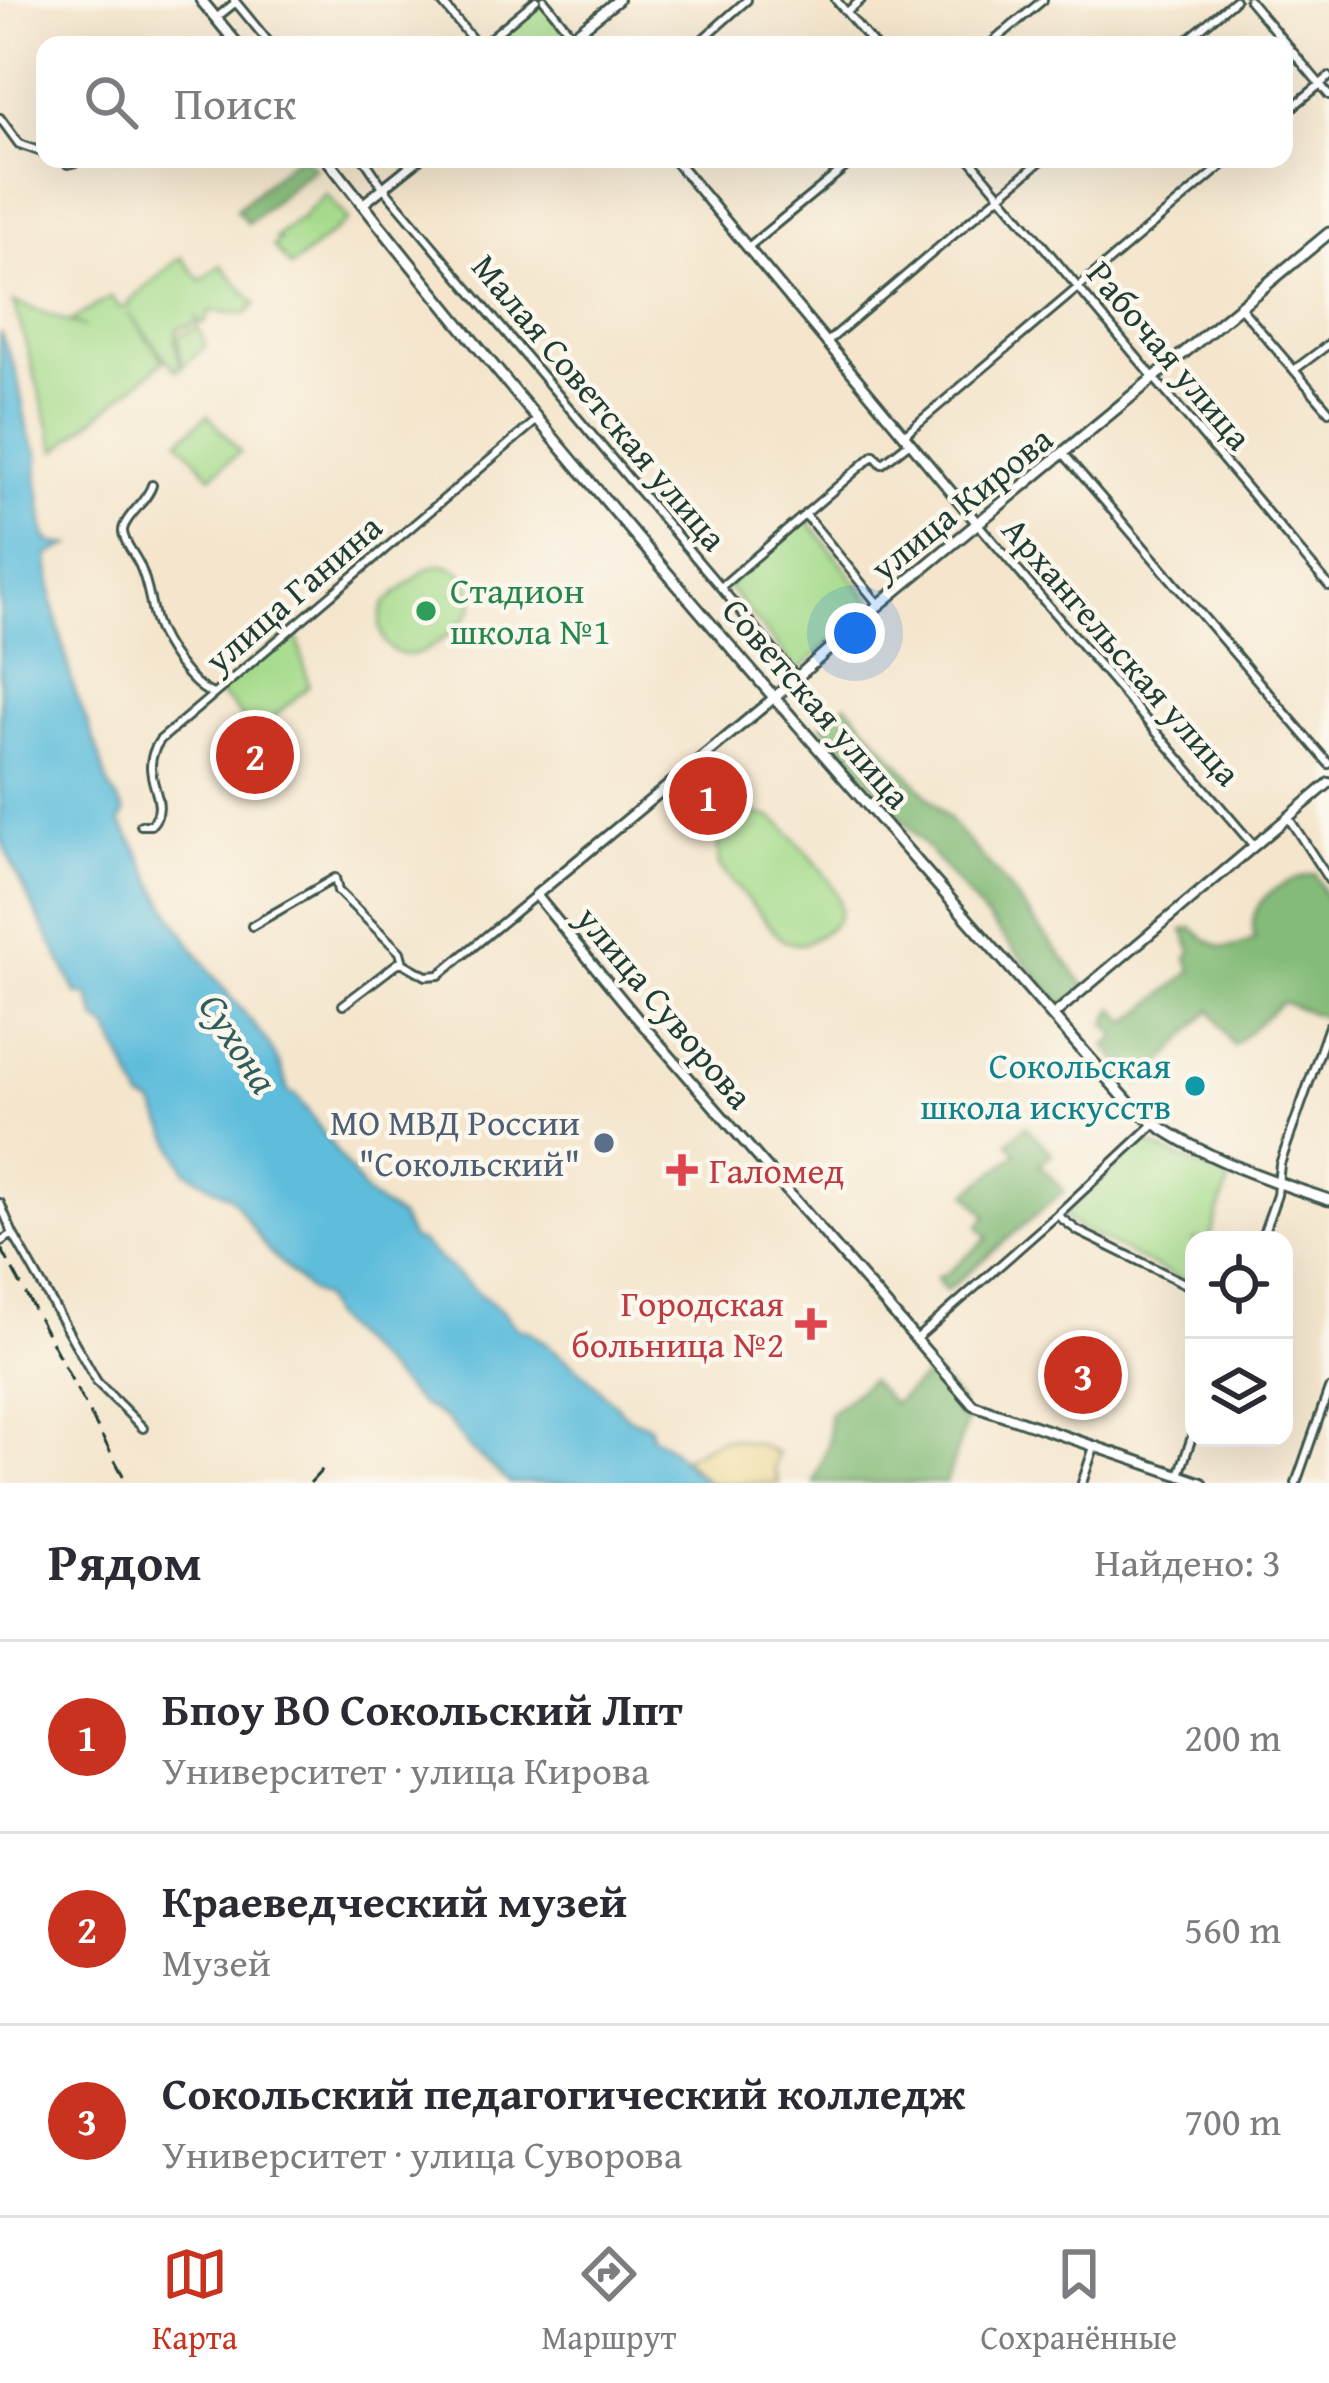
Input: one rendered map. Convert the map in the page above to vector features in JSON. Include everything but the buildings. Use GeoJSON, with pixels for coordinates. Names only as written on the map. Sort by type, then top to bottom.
{"type":"FeatureCollection","features":[{"type":"Feature","properties":{"kind":"main road"},"geometry":{"type":"LineString","coordinates":[[201,0],[231,36]]}},
{"type":"Feature","properties":{"kind":"main road","name":"Советская улица"},"geometry":{"type":"LineString","coordinates":[[334,168],[538,419],[1129,1103],[1153,1125],[1230,1164],[1329,1200]]}},
{"type":"Feature","properties":{"kind":"main road","name":"улица Кирова"},"geometry":{"type":"LineString","coordinates":[[775,697],[879,605],[1329,232]]}},
{"type":"Feature","properties":{"kind":"street"},"geometry":{"type":"LineString","coordinates":[[440,0],[472,36]]}},
{"type":"Feature","properties":{"kind":"street"},"geometry":{"type":"LineString","coordinates":[[492,36],[540,0],[573,35],[618,0]]}},
{"type":"Feature","properties":{"kind":"street"},"geometry":{"type":"LineString","coordinates":[[706,36],[747,0]]}},
{"type":"Feature","properties":{"kind":"street"},"geometry":{"type":"LineString","coordinates":[[836,0],[867,36]]}},
{"type":"Feature","properties":{"kind":"street"},"geometry":{"type":"LineString","coordinates":[[847,12],[861,0]]}},
{"type":"Feature","properties":{"kind":"street"},"geometry":{"type":"LineString","coordinates":[[1000,36],[1043,0]]}},
{"type":"Feature","properties":{"kind":"street"},"geometry":{"type":"LineString","coordinates":[[1192,36],[1235,0]]}},
{"type":"Feature","properties":{"kind":"street"},"geometry":{"type":"LineString","coordinates":[[1249,0],[1279,36]]}},
{"type":"Feature","properties":{"kind":"street"},"geometry":{"type":"LineString","coordinates":[[216,18],[235,1],[264,36]]}},
{"type":"Feature","properties":{"kind":"street"},"geometry":{"type":"LineString","coordinates":[[1293,52],[1329,95]]}},
{"type":"Feature","properties":{"kind":"street"},"geometry":{"type":"LineString","coordinates":[[1293,106],[1329,77]]}},
{"type":"Feature","properties":{"kind":"street"},"geometry":{"type":"LineString","coordinates":[[0,118],[19,144],[36,150]]}},
{"type":"Feature","properties":{"kind":"street","name":"Малая Советская улица"},"geometry":{"type":"LineString","coordinates":[[370,168],[797,677]]}},
{"type":"Feature","properties":{"kind":"street"},"geometry":{"type":"LineString","coordinates":[[363,204],[408,168]]}},
{"type":"Feature","properties":{"kind":"street","name":"Архангельская улица"},"geometry":{"type":"LineString","coordinates":[[681,168],[1254,846]]}},
{"type":"Feature","properties":{"kind":"street"},"geometry":{"type":"LineString","coordinates":[[747,248],[844,168]]}},
{"type":"Feature","properties":{"kind":"street","name":"Рабочая улица"},"geometry":{"type":"LineString","coordinates":[[978,168],[1329,586]]}},
{"type":"Feature","properties":{"kind":"street"},"geometry":{"type":"LineString","coordinates":[[826,343],[1032,168]]}},
{"type":"Feature","properties":{"kind":"street"},"geometry":{"type":"LineString","coordinates":[[721,587],[874,455],[882,464],[1077,286],[1219,168]]}},
{"type":"Feature","properties":{"kind":"street"},"geometry":{"type":"LineString","coordinates":[[1240,308],[1329,411]]}},
{"type":"Feature","properties":{"kind":"street"},"geometry":{"type":"LineString","coordinates":[[1294,370],[1329,344]]}},
{"type":"Feature","properties":{"kind":"street","name":"улица Ганина"},"geometry":{"type":"LineString","coordinates":[[141,825],[152,825],[160,808],[149,763],[155,746],[538,419]]}},
{"type":"Feature","properties":{"kind":"street"},"geometry":{"type":"LineString","coordinates":[[1064,454],[1329,764]]}},
{"type":"Feature","properties":{"kind":"street"},"geometry":{"type":"LineString","coordinates":[[152,485],[148,497],[124,525],[123,534],[140,564],[157,626],[199,687],[217,694]]}},
{"type":"Feature","properties":{"kind":"street"},"geometry":{"type":"LineString","coordinates":[[805,514],[879,605]]}},
{"type":"Feature","properties":{"kind":"street","name":"улица Кирова"},"geometry":{"type":"LineString","coordinates":[[403,962],[426,976],[440,975],[775,697]]}},
{"type":"Feature","properties":{"kind":"street"},"geometry":{"type":"LineString","coordinates":[[1052,1016],[1329,783]]}},
{"type":"Feature","properties":{"kind":"street"},"geometry":{"type":"LineString","coordinates":[[1288,818],[1329,880]]}},
{"type":"Feature","properties":{"kind":"street"},"geometry":{"type":"LineString","coordinates":[[252,926],[335,878],[338,891],[400,952],[403,962],[343,1005]]}},
{"type":"Feature","properties":{"kind":"street","name":"улица Суворова"},"geometry":{"type":"LineString","coordinates":[[536,896],[973,1405],[1202,1483]]}},
{"type":"Feature","properties":{"kind":"street"},"geometry":{"type":"LineString","coordinates":[[1264,1231],[1280,1164],[1329,1026]]}},
{"type":"Feature","properties":{"kind":"street"},"geometry":{"type":"LineString","coordinates":[[915,1340],[1153,1125]]}},
{"type":"Feature","properties":{"kind":"street"},"geometry":{"type":"LineString","coordinates":[[0,1203],[97,1382],[143,1428]]}},
{"type":"Feature","properties":{"kind":"street"},"geometry":{"type":"LineString","coordinates":[[1057,1216],[1185,1284]]}},
{"type":"Feature","properties":{"kind":"street"},"geometry":{"type":"LineString","coordinates":[[0,1242],[13,1234]]}},
{"type":"Feature","properties":{"kind":"street"},"geometry":{"type":"LineString","coordinates":[[1296,1483],[1329,1389]]}},
{"type":"Feature","properties":{"kind":"street"},"geometry":{"type":"LineString","coordinates":[[1082,1483],[1094,1446]]}},
{"type":"Feature","properties":{"kind":"street"},"geometry":{"type":"LineString","coordinates":[[1179,1475],[1189,1447]]}},
{"type":"Feature","properties":{"kind":"green space"},"geometry":{"type":"Polygon","coordinates":[[[539,3],[568,34],[565,36],[500,36],[539,3]]]}},
{"type":"Feature","properties":{"kind":"green space"},"geometry":{"type":"Polygon","coordinates":[[[284,168],[314,168],[248,224],[236,210],[284,168]]]}},
{"type":"Feature","properties":{"kind":"green space"},"geometry":{"type":"Polygon","coordinates":[[[326,194],[348,220],[291,267],[273,246],[280,240],[276,238],[302,220],[326,194]]]}},
{"type":"Feature","properties":{"kind":"green space"},"geometry":{"type":"Polygon","coordinates":[[[181,257],[201,281],[221,265],[256,304],[246,314],[210,311],[205,322],[200,324],[197,319],[176,330],[177,337],[198,327],[206,346],[182,367],[175,340],[180,368],[176,371],[128,313],[164,361],[56,451],[14,302],[85,328],[72,320],[111,297],[120,308],[130,306],[128,302],[181,257]]]}},
{"type":"Feature","properties":{"kind":"green space"},"geometry":{"type":"Polygon","coordinates":[[[208,415],[240,452],[211,476],[179,440],[208,415]]]}},
{"type":"Feature","properties":{"kind":"green space"},"geometry":{"type":"Polygon","coordinates":[[[806,518],[873,604],[798,671],[727,586],[806,518]]]}},
{"type":"Feature","properties":{"kind":"green space"},"geometry":{"type":"Polygon","coordinates":[[[438,565],[457,570],[467,579],[472,609],[430,648],[417,654],[396,652],[381,632],[385,603],[426,569],[438,565]]]}},
{"type":"Feature","properties":{"kind":"green space"},"geometry":{"type":"Polygon","coordinates":[[[295,627],[309,686],[255,733],[217,694],[295,627]]]}},
{"type":"Feature","properties":{"kind":"green space"},"geometry":{"type":"Polygon","coordinates":[[[846,704],[999,876],[1086,987],[1063,1007],[822,725],[846,704]]]}},
{"type":"Feature","properties":{"kind":"green space"},"geometry":{"type":"Polygon","coordinates":[[[758,814],[782,825],[821,869],[837,896],[838,919],[808,942],[781,939],[719,866],[722,834],[743,817],[758,814]]]}},
{"type":"Feature","properties":{"kind":"green space"},"geometry":{"type":"Polygon","coordinates":[[[1315,874],[1329,904],[1326,1018],[1282,1002],[1233,1046],[1211,1009],[1140,1086],[1106,1046],[1117,1036],[1106,1024],[1114,1008],[1128,1023],[1192,971],[1187,958],[1192,951],[1183,930],[1192,928],[1221,947],[1244,944],[1255,939],[1255,913],[1268,894],[1315,874]]]}},
{"type":"Feature","properties":{"kind":"green space"},"geometry":{"type":"Polygon","coordinates":[[[1025,1126],[1052,1153],[1040,1165],[1064,1191],[946,1291],[936,1278],[988,1238],[978,1226],[987,1216],[967,1193],[1017,1154],[1008,1142],[1025,1126]]]}},
{"type":"Feature","properties":{"kind":"green space"},"geometry":{"type":"Polygon","coordinates":[[[1143,1142],[1230,1179],[1212,1231],[1185,1231],[1185,1282],[1080,1229],[1063,1215],[1143,1142]]]}},
{"type":"Feature","properties":{"kind":"green space"},"geometry":{"type":"Polygon","coordinates":[[[932,1371],[961,1403],[957,1416],[967,1421],[946,1483],[814,1483],[829,1442],[829,1414],[870,1380],[893,1404],[932,1371]]]}},
{"type":"Feature","properties":{"kind":"sand"},"geometry":{"type":"Polygon","coordinates":[[[732,1439],[777,1453],[774,1470],[779,1483],[708,1483],[683,1458],[718,1440],[732,1439]]]}},
{"type":"Feature","properties":{"kind":"water","name":"Сухона"},"geometry":{"type":"Polygon","coordinates":[[[0,331],[38,454],[45,536],[52,543],[70,545],[48,555],[52,600],[73,686],[107,783],[125,812],[120,823],[171,914],[268,1045],[288,1092],[297,1096],[367,1195],[400,1217],[412,1239],[504,1312],[515,1327],[531,1332],[580,1370],[628,1417],[650,1426],[651,1436],[708,1483],[509,1483],[468,1447],[447,1420],[419,1403],[331,1317],[322,1298],[267,1249],[232,1198],[186,1171],[153,1104],[142,1100],[109,1030],[97,1020],[89,996],[76,993],[0,836],[0,331]]]}},
{"type":"Feature","properties":{"kind":"railway"},"geometry":{"type":"LineString","coordinates":[[0,1246],[127,1483]]}},
{"type":"Feature","properties":{"kind":"railway"},"geometry":{"type":"LineString","coordinates":[[310,1483],[323,1469]]}},
{"type":"Feature","properties":{"kind":"place","name":"Стадион школа №1"},"geometry":{"type":"Point","coordinates":[426,611]}},
{"type":"Feature","properties":{"kind":"place","name":"Краеведческий музей"},"geometry":{"type":"Point","coordinates":[255,755]}},
{"type":"Feature","properties":{"kind":"place","name":"Бпоу ВО Сокольский Лпт"},"geometry":{"type":"Point","coordinates":[708,796]}},
{"type":"Feature","properties":{"kind":"place","name":"Сокольская школа искусств"},"geometry":{"type":"Point","coordinates":[1195,1086]}},
{"type":"Feature","properties":{"kind":"place","name":"МО МВД России \"Сокольский\""},"geometry":{"type":"Point","coordinates":[604,1143]}},
{"type":"Feature","properties":{"kind":"place","name":"Галомед"},"geometry":{"type":"Point","coordinates":[682,1170]}},
{"type":"Feature","properties":{"kind":"place","name":"Городская больница №2"},"geometry":{"type":"Point","coordinates":[811,1324]}},
{"type":"Feature","properties":{"kind":"place","name":"Сокольский педагогический колледж"},"geometry":{"type":"Point","coordinates":[1083,1375]}}]}
